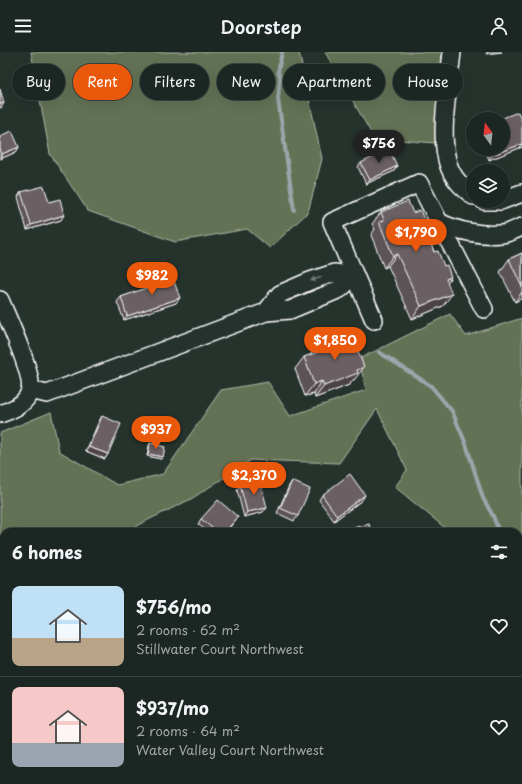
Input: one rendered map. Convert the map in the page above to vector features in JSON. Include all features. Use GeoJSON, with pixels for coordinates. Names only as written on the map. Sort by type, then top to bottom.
{"type":"FeatureCollection","features":[{"type":"Feature","properties":{"kind":"street"},"geometry":{"type":"LineString","coordinates":[[452,52],[444,136],[447,160],[452,173],[461,186],[466,190]]}},
{"type":"Feature","properties":{"kind":"street"},"geometry":{"type":"LineString","coordinates":[[374,320],[332,222],[419,183],[484,309]]}},
{"type":"Feature","properties":{"kind":"street"},"geometry":{"type":"LineString","coordinates":[[510,198],[522,193]]}},
{"type":"Feature","properties":{"kind":"street"},"geometry":{"type":"LineString","coordinates":[[439,222],[449,226],[483,234],[502,234],[522,227]]}},
{"type":"Feature","properties":{"kind":"street"},"geometry":{"type":"LineString","coordinates":[[30,390],[47,394],[266,312],[280,294],[334,273],[354,276]]}},
{"type":"Feature","properties":{"kind":"street"},"geometry":{"type":"LineString","coordinates":[[0,300],[22,358],[29,379],[30,390],[25,400],[12,410],[0,414]]}},
{"type":"Feature","properties":{"kind":"green space"},"geometry":{"type":"Polygon","coordinates":[[[31,52],[299,52],[302,64],[283,64],[283,100],[309,100],[322,159],[308,212],[270,248],[247,229],[175,242],[88,211],[50,154],[40,100],[65,100],[65,64],[33,64],[31,52]]]}},
{"type":"Feature","properties":{"kind":"green space"},"geometry":{"type":"Polygon","coordinates":[[[325,52],[442,52],[441,64],[393,64],[393,100],[438,100],[435,143],[374,138],[352,100],[385,100],[385,64],[332,64],[325,52]]]}},
{"type":"Feature","properties":{"kind":"green space"},"geometry":{"type":"Polygon","coordinates":[[[450,314],[466,336],[522,318],[522,528],[445,528],[395,487],[407,470],[377,409],[339,463],[251,460],[191,499],[138,525],[136,528],[0,528],[0,433],[51,412],[59,451],[117,485],[163,474],[221,390],[268,382],[290,416],[366,390],[359,359],[450,314]]]}},
{"type":"Feature","properties":{"kind":"building"},"geometry":{"type":"Polygon","coordinates":[[[0,89],[4,103],[0,104],[0,89]]]}},
{"type":"Feature","properties":{"kind":"building"},"geometry":{"type":"Polygon","coordinates":[[[518,112],[522,122],[522,144],[510,148],[510,115],[518,112]]]}},
{"type":"Feature","properties":{"kind":"building"},"geometry":{"type":"Polygon","coordinates":[[[12,131],[19,147],[2,154],[0,149],[0,136],[12,131]]]}},
{"type":"Feature","properties":{"kind":"building"},"geometry":{"type":"Polygon","coordinates":[[[389,149],[397,166],[370,180],[361,163],[389,149]]]}},
{"type":"Feature","properties":{"kind":"building"},"geometry":{"type":"Polygon","coordinates":[[[44,186],[49,202],[60,199],[64,215],[31,225],[21,192],[44,186]]]}},
{"type":"Feature","properties":{"kind":"building"},"geometry":{"type":"Polygon","coordinates":[[[408,201],[413,213],[420,210],[425,222],[423,224],[434,252],[438,251],[444,266],[447,265],[451,277],[446,279],[452,294],[421,306],[397,254],[393,256],[379,222],[384,220],[381,212],[408,201]]]}},
{"type":"Feature","properties":{"kind":"building"},"geometry":{"type":"Polygon","coordinates":[[[522,253],[522,287],[509,259],[522,253]]]}},
{"type":"Feature","properties":{"kind":"building"},"geometry":{"type":"Polygon","coordinates":[[[171,273],[180,298],[127,316],[121,297],[155,285],[153,279],[171,273]]]}},
{"type":"Feature","properties":{"kind":"building"},"geometry":{"type":"Polygon","coordinates":[[[351,333],[364,367],[357,370],[358,373],[324,386],[322,381],[314,384],[304,357],[318,352],[316,347],[351,333]]]}},
{"type":"Feature","properties":{"kind":"building"},"geometry":{"type":"Polygon","coordinates":[[[102,416],[121,424],[108,454],[89,447],[102,416]]]}},
{"type":"Feature","properties":{"kind":"building"},"geometry":{"type":"Polygon","coordinates":[[[150,443],[165,447],[163,457],[148,454],[150,443]]]}},
{"type":"Feature","properties":{"kind":"building"},"geometry":{"type":"Polygon","coordinates":[[[350,474],[365,495],[337,516],[322,495],[350,474]]]}},
{"type":"Feature","properties":{"kind":"building"},"geometry":{"type":"Polygon","coordinates":[[[260,480],[267,508],[247,512],[240,485],[260,480]]]}},
{"type":"Feature","properties":{"kind":"building"},"geometry":{"type":"Polygon","coordinates":[[[292,481],[310,489],[298,516],[280,508],[292,481]]]}},
{"type":"Feature","properties":{"kind":"building"},"geometry":{"type":"Polygon","coordinates":[[[218,500],[238,517],[228,528],[212,528],[201,519],[218,500]]]}},
{"type":"Feature","properties":{"kind":"building"},"geometry":{"type":"Polygon","coordinates":[[[369,524],[370,528],[352,528],[369,524]]]}},
{"type":"Feature","properties":{"kind":"waterway"},"geometry":{"type":"LineString","coordinates":[[282,52],[278,72],[280,77],[278,99],[294,210]]}},
{"type":"Feature","properties":{"kind":"waterway"},"geometry":{"type":"LineString","coordinates":[[379,352],[431,386],[452,411],[466,444],[483,498],[498,528]]}}]}
